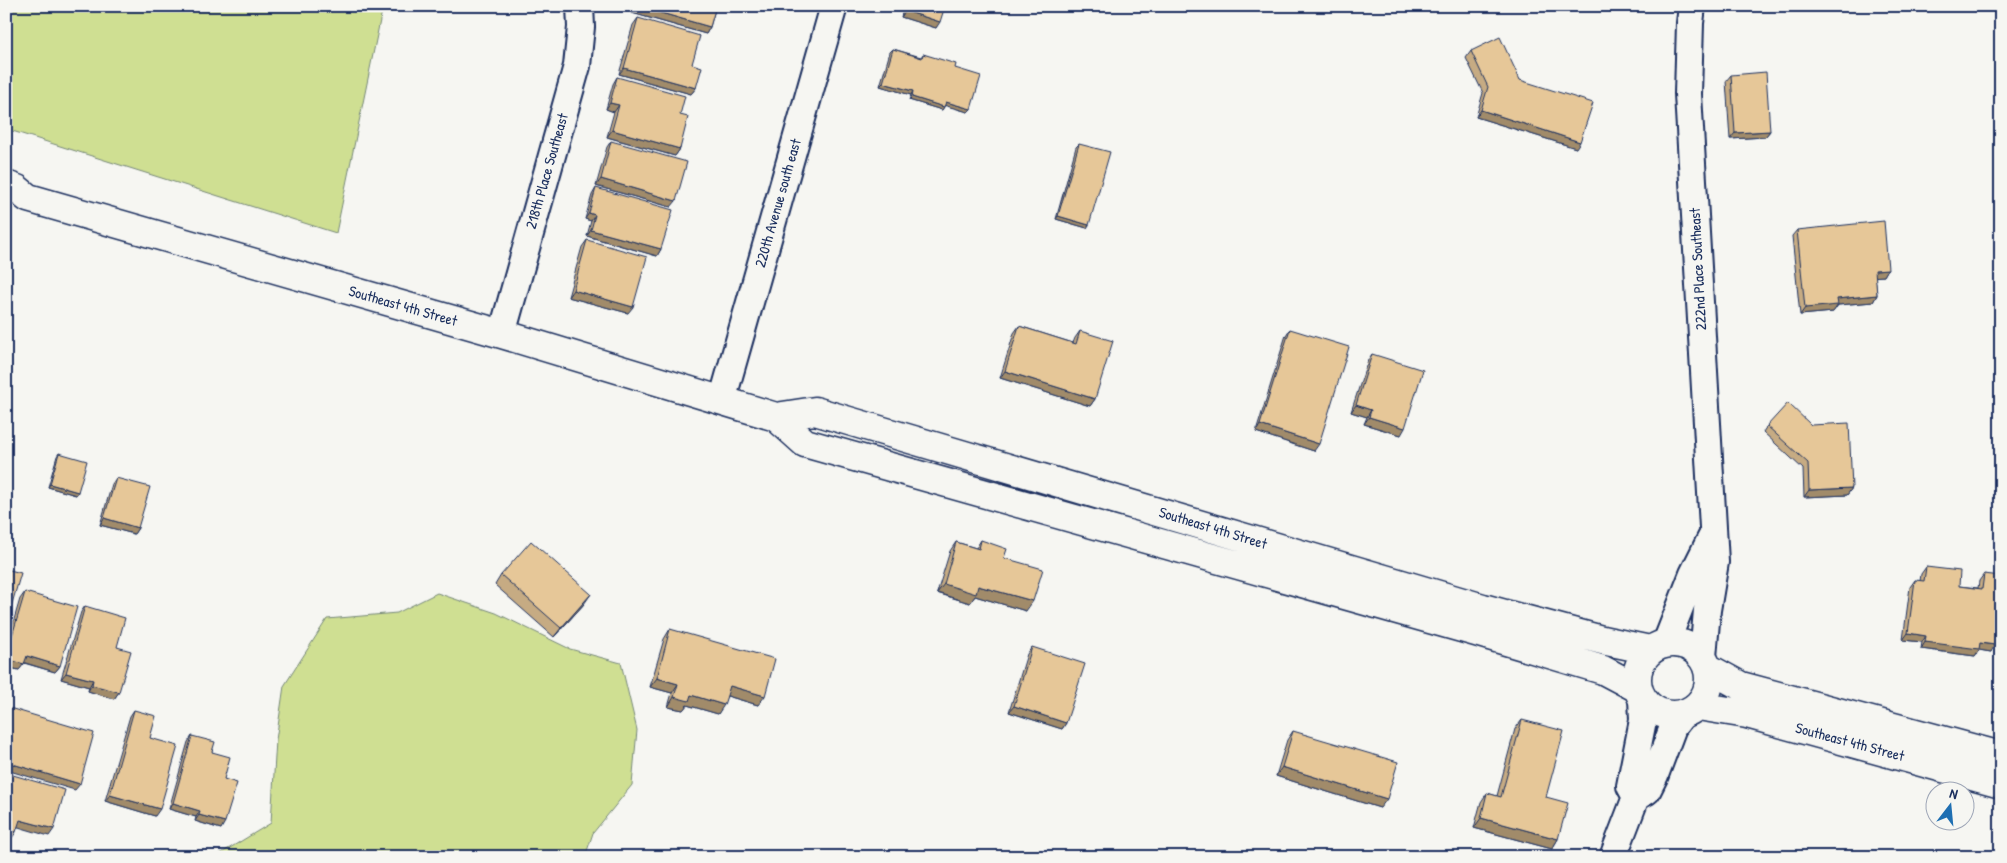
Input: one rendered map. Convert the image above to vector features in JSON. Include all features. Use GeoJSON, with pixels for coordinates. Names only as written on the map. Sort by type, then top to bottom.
{"type":"FeatureCollection","features":[{"type":"Feature","properties":{"kind":"street","name":"218th Place Southeast"},"geometry":{"type":"LineString","coordinates":[[502,334],[577,66],[581,27],[580,6]]}},
{"type":"Feature","properties":{"kind":"street","name":"220th Avenue south east"},"geometry":{"type":"LineString","coordinates":[[722,400],[834,6]]}},
{"type":"Feature","properties":{"kind":"street","name":"222nd Place Southeast"},"geometry":{"type":"LineString","coordinates":[[1692,6],[1688,94],[1715,562],[1707,610],[1705,662]]}},
{"type":"Feature","properties":{"kind":"street","name":"Southeast 4th Street"},"geometry":{"type":"LineString","coordinates":[[13,196],[502,334],[722,400],[776,417],[804,443],[1476,632],[1603,670],[1639,693]]}},
{"type":"Feature","properties":{"kind":"street","name":"Southeast 4th Street"},"geometry":{"type":"LineString","coordinates":[[776,417],[815,411],[1465,603],[1602,640],[1658,646]]}},
{"type":"Feature","properties":{"kind":"street"},"geometry":{"type":"LineString","coordinates":[[1636,797],[1630,786],[1643,720],[1638,666],[1658,646],[1714,533]]}},
{"type":"Feature","properties":{"kind":"street"},"geometry":{"type":"LineString","coordinates":[[1612,857],[1636,797],[1647,791],[1655,775],[1673,727],[1707,691],[1709,679],[1705,662],[1694,649],[1684,644],[1672,642],[1658,646]]}},
{"type":"Feature","properties":{"kind":"street","name":"Southeast 4th Street"},"geometry":{"type":"LineString","coordinates":[[1705,662],[1741,686],[2001,756]]}},
{"type":"Feature","properties":{"kind":"street"},"geometry":{"type":"LineString","coordinates":[[1639,693],[1649,707],[1659,713],[1671,715],[1690,710]]}},
{"type":"Feature","properties":{"kind":"street","name":"Southeast 4th Street"},"geometry":{"type":"LineString","coordinates":[[1690,710],[1747,714],[2001,784]]}},
{"type":"Feature","properties":{"kind":"green space"},"geometry":{"type":"Polygon","coordinates":[[[6,6],[383,6],[336,233],[6,129],[6,6]]]}},
{"type":"Feature","properties":{"kind":"green space"},"geometry":{"type":"Polygon","coordinates":[[[437,593],[496,613],[570,649],[621,663],[637,730],[632,785],[593,833],[585,857],[215,857],[271,823],[276,740],[284,686],[327,619],[397,613],[437,593]]]}},
{"type":"Feature","properties":{"kind":"building"},"geometry":{"type":"Polygon","coordinates":[[[637,6],[716,6],[710,27],[637,6]]]}},
{"type":"Feature","properties":{"kind":"building"},"geometry":{"type":"Polygon","coordinates":[[[907,6],[945,6],[940,22],[906,11],[907,6]]]}},
{"type":"Feature","properties":{"kind":"building"},"geometry":{"type":"Polygon","coordinates":[[[638,18],[700,36],[692,64],[702,67],[696,88],[624,68],[638,18]]]}},
{"type":"Feature","properties":{"kind":"building"},"geometry":{"type":"Polygon","coordinates":[[[1500,37],[1520,80],[1593,103],[1580,142],[1481,110],[1488,87],[1471,51],[1500,37]]]}},
{"type":"Feature","properties":{"kind":"building"},"geometry":{"type":"Polygon","coordinates":[[[893,49],[922,58],[923,54],[956,64],[955,68],[981,76],[971,109],[946,102],[944,107],[912,97],[913,91],[883,83],[893,49]]]}},
{"type":"Feature","properties":{"kind":"building"},"geometry":{"type":"Polygon","coordinates":[[[1766,72],[1770,131],[1735,133],[1731,75],[1766,72]]]}},
{"type":"Feature","properties":{"kind":"building"},"geometry":{"type":"Polygon","coordinates":[[[617,77],[685,96],[680,115],[688,117],[680,149],[612,130],[619,105],[610,103],[617,77]]]}},
{"type":"Feature","properties":{"kind":"building"},"geometry":{"type":"Polygon","coordinates":[[[611,141],[687,162],[676,201],[601,179],[611,141]]]}},
{"type":"Feature","properties":{"kind":"building"},"geometry":{"type":"Polygon","coordinates":[[[1079,144],[1110,152],[1089,225],[1058,216],[1079,144]]]}},
{"type":"Feature","properties":{"kind":"building"},"geometry":{"type":"Polygon","coordinates":[[[596,188],[673,210],[661,249],[591,230],[595,215],[589,213],[596,188]]]}},
{"type":"Feature","properties":{"kind":"building"},"geometry":{"type":"Polygon","coordinates":[[[1884,221],[1888,269],[1875,270],[1877,295],[1837,299],[1838,305],[1805,308],[1797,230],[1884,221]]]}},
{"type":"Feature","properties":{"kind":"building"},"geometry":{"type":"Polygon","coordinates":[[[587,240],[647,257],[633,307],[573,290],[587,240]]]}},
{"type":"Feature","properties":{"kind":"building"},"geometry":{"type":"Polygon","coordinates":[[[1019,326],[1076,344],[1080,331],[1113,341],[1095,399],[1005,371],[1019,326]]]}},
{"type":"Feature","properties":{"kind":"building"},"geometry":{"type":"Polygon","coordinates":[[[1290,329],[1349,347],[1319,444],[1260,425],[1290,329]]]}},
{"type":"Feature","properties":{"kind":"building"},"geometry":{"type":"Polygon","coordinates":[[[1372,354],[1423,370],[1405,428],[1369,417],[1371,410],[1356,405],[1372,354]]]}},
{"type":"Feature","properties":{"kind":"building"},"geometry":{"type":"Polygon","coordinates":[[[1788,403],[1811,425],[1849,423],[1852,488],[1809,490],[1808,463],[1767,426],[1788,403]]]}},
{"type":"Feature","properties":{"kind":"building"},"geometry":{"type":"Polygon","coordinates":[[[59,453],[87,461],[78,492],[50,484],[59,453]]]}},
{"type":"Feature","properties":{"kind":"building"},"geometry":{"type":"Polygon","coordinates":[[[116,478],[150,487],[138,528],[104,518],[116,478]]]}},
{"type":"Feature","properties":{"kind":"building"},"geometry":{"type":"Polygon","coordinates":[[[981,540],[1007,549],[1004,558],[1043,569],[1033,601],[978,586],[976,594],[944,584],[956,542],[979,549],[981,540]]]}},
{"type":"Feature","properties":{"kind":"building"},"geometry":{"type":"Polygon","coordinates":[[[531,541],[591,594],[561,628],[501,575],[531,541]]]}},
{"type":"Feature","properties":{"kind":"building"},"geometry":{"type":"Polygon","coordinates":[[[1926,567],[1960,571],[1959,586],[1982,589],[1984,574],[2001,576],[2001,600],[1995,645],[1980,643],[1979,649],[1925,642],[1926,636],[1908,633],[1915,580],[1924,581],[1926,567]]]}},
{"type":"Feature","properties":{"kind":"building"},"geometry":{"type":"Polygon","coordinates":[[[6,569],[21,573],[6,624],[6,569]]]}},
{"type":"Feature","properties":{"kind":"building"},"geometry":{"type":"Polygon","coordinates":[[[25,592],[77,607],[60,666],[27,656],[24,664],[6,659],[25,592]]]}},
{"type":"Feature","properties":{"kind":"building"},"geometry":{"type":"Polygon","coordinates":[[[85,606],[125,618],[117,647],[131,651],[119,692],[92,685],[93,680],[66,673],[85,606]]]}},
{"type":"Feature","properties":{"kind":"building"},"geometry":{"type":"Polygon","coordinates":[[[670,629],[775,659],[765,696],[730,686],[724,705],[691,695],[689,701],[674,697],[678,684],[657,678],[670,629]]]}},
{"type":"Feature","properties":{"kind":"building"},"geometry":{"type":"Polygon","coordinates":[[[1032,647],[1085,664],[1066,723],[1014,706],[1032,647]]]}},
{"type":"Feature","properties":{"kind":"building"},"geometry":{"type":"Polygon","coordinates":[[[6,707],[94,733],[80,784],[6,762],[6,707]]]}},
{"type":"Feature","properties":{"kind":"building"},"geometry":{"type":"Polygon","coordinates":[[[134,710],[156,716],[150,738],[178,746],[160,809],[110,795],[134,710]]]}},
{"type":"Feature","properties":{"kind":"building"},"geometry":{"type":"Polygon","coordinates":[[[1522,720],[1564,731],[1546,797],[1568,803],[1558,839],[1481,818],[1487,793],[1501,797],[1522,720]]]}},
{"type":"Feature","properties":{"kind":"building"},"geometry":{"type":"Polygon","coordinates":[[[1293,731],[1398,762],[1387,799],[1282,767],[1293,731]]]}},
{"type":"Feature","properties":{"kind":"building"},"geometry":{"type":"Polygon","coordinates":[[[192,736],[215,742],[212,752],[230,757],[224,779],[237,783],[225,822],[199,815],[200,811],[173,803],[192,736]]]}},
{"type":"Feature","properties":{"kind":"building"},"geometry":{"type":"Polygon","coordinates":[[[6,773],[65,790],[54,829],[20,820],[16,832],[6,829],[6,773]]]}}]}
